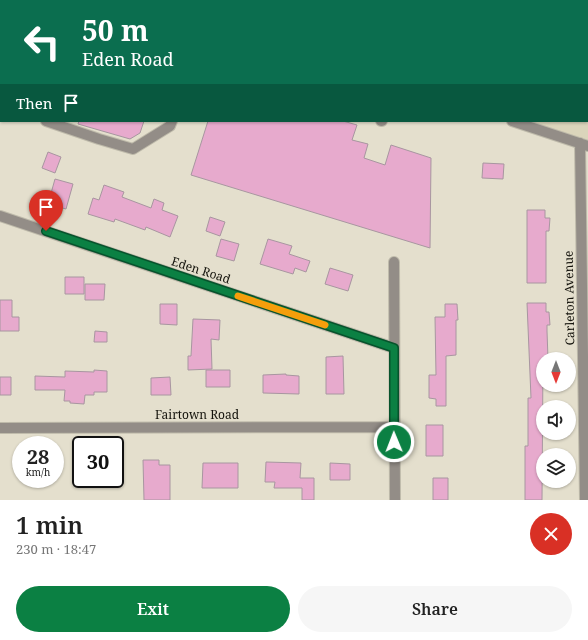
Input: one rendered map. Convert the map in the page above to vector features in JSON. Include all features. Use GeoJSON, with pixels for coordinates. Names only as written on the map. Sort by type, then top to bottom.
{"type":"FeatureCollection","features":[{"type":"Feature","properties":{"kind":"street"},"geometry":{"type":"LineString","coordinates":[[49,122],[133,149],[170,126],[172,122]]}},
{"type":"Feature","properties":{"kind":"street"},"geometry":{"type":"LineString","coordinates":[[518,122],[538,125],[584,144]]}},
{"type":"Feature","properties":{"kind":"street","name":"Carleton Avenue"},"geometry":{"type":"LineString","coordinates":[[584,144],[585,500]]}},
{"type":"Feature","properties":{"kind":"street","name":"Eden Road"},"geometry":{"type":"LineString","coordinates":[[0,216],[394,348]]}},
{"type":"Feature","properties":{"kind":"street"},"geometry":{"type":"LineString","coordinates":[[394,262],[395,500]]}},
{"type":"Feature","properties":{"kind":"street","name":"Fairtown Road"},"geometry":{"type":"LineString","coordinates":[[0,428],[394,427]]}},
{"type":"Feature","properties":{"kind":"shaded area"},"geometry":{"type":"Polygon","coordinates":[[[515,122],[588,122],[588,146],[515,122]]]}},
{"type":"Feature","properties":{"kind":"building"},"geometry":{"type":"Polygon","coordinates":[[[79,122],[144,122],[140,133],[130,139],[78,124],[79,122]]]}},
{"type":"Feature","properties":{"kind":"building"},"geometry":{"type":"Polygon","coordinates":[[[208,122],[346,122],[357,125],[352,140],[368,144],[364,158],[385,165],[391,145],[431,158],[430,248],[191,175],[208,122]]]}},
{"type":"Feature","properties":{"kind":"building"},"geometry":{"type":"Polygon","coordinates":[[[48,152],[61,157],[55,173],[42,168],[48,152]]]}},
{"type":"Feature","properties":{"kind":"building"},"geometry":{"type":"Polygon","coordinates":[[[483,163],[504,164],[503,179],[482,178],[483,163]]]}},
{"type":"Feature","properties":{"kind":"building"},"geometry":{"type":"Polygon","coordinates":[[[55,179],[73,184],[66,209],[48,204],[55,179]]]}},
{"type":"Feature","properties":{"kind":"building"},"geometry":{"type":"Polygon","coordinates":[[[104,185],[124,192],[122,197],[151,208],[154,199],[164,203],[162,210],[178,216],[170,237],[146,227],[145,230],[115,219],[114,222],[88,214],[93,198],[99,200],[104,185]]]}},
{"type":"Feature","properties":{"kind":"building"},"geometry":{"type":"Polygon","coordinates":[[[527,210],[545,210],[545,218],[550,218],[549,231],[546,231],[546,283],[527,283],[527,210]]]}},
{"type":"Feature","properties":{"kind":"building"},"geometry":{"type":"Polygon","coordinates":[[[210,217],[225,222],[220,236],[206,231],[210,217]]]}},
{"type":"Feature","properties":{"kind":"building"},"geometry":{"type":"Polygon","coordinates":[[[221,239],[239,244],[234,261],[216,256],[221,239]]]}},
{"type":"Feature","properties":{"kind":"building"},"geometry":{"type":"Polygon","coordinates":[[[268,239],[292,246],[289,254],[310,261],[306,272],[295,268],[293,274],[260,264],[268,239]]]}},
{"type":"Feature","properties":{"kind":"building"},"geometry":{"type":"Polygon","coordinates":[[[330,268],[353,275],[348,291],[325,284],[330,268]]]}},
{"type":"Feature","properties":{"kind":"building"},"geometry":{"type":"Polygon","coordinates":[[[65,277],[84,277],[84,294],[65,294],[65,277]]]}},
{"type":"Feature","properties":{"kind":"building"},"geometry":{"type":"Polygon","coordinates":[[[85,284],[105,284],[104,300],[85,300],[85,284]]]}},
{"type":"Feature","properties":{"kind":"building"},"geometry":{"type":"Polygon","coordinates":[[[0,300],[12,300],[12,317],[19,317],[19,331],[0,331],[0,300]]]}},
{"type":"Feature","properties":{"kind":"building"},"geometry":{"type":"Polygon","coordinates":[[[527,303],[546,303],[546,312],[549,312],[550,325],[547,325],[548,352],[536,352],[536,392],[543,392],[543,400],[536,400],[536,440],[542,440],[542,448],[536,448],[536,488],[542,488],[542,500],[525,500],[525,446],[528,446],[528,398],[531,398],[527,303]]]}},
{"type":"Feature","properties":{"kind":"building"},"geometry":{"type":"Polygon","coordinates":[[[160,304],[177,304],[177,325],[160,324],[160,304]]]}},
{"type":"Feature","properties":{"kind":"building"},"geometry":{"type":"Polygon","coordinates":[[[445,304],[457,304],[458,320],[456,320],[456,355],[446,356],[446,406],[436,406],[436,399],[429,398],[429,375],[436,375],[435,317],[445,317],[445,304]]]}},
{"type":"Feature","properties":{"kind":"building"},"geometry":{"type":"Polygon","coordinates":[[[193,319],[220,320],[219,340],[211,339],[212,369],[188,370],[188,356],[191,356],[193,319]]]}},
{"type":"Feature","properties":{"kind":"building"},"geometry":{"type":"Polygon","coordinates":[[[95,331],[107,332],[107,342],[94,342],[95,331]]]}},
{"type":"Feature","properties":{"kind":"building"},"geometry":{"type":"Polygon","coordinates":[[[343,356],[344,394],[326,394],[326,357],[343,356]]]}},
{"type":"Feature","properties":{"kind":"building"},"geometry":{"type":"Polygon","coordinates":[[[94,370],[107,371],[107,392],[94,392],[94,395],[85,395],[84,404],[64,401],[65,390],[35,390],[35,376],[65,377],[65,371],[94,372],[94,370]]]}},
{"type":"Feature","properties":{"kind":"building"},"geometry":{"type":"Polygon","coordinates":[[[206,370],[230,370],[230,387],[206,387],[206,370]]]}},
{"type":"Feature","properties":{"kind":"building"},"geometry":{"type":"Polygon","coordinates":[[[286,374],[299,376],[299,394],[263,393],[263,375],[286,374]]]}},
{"type":"Feature","properties":{"kind":"building"},"geometry":{"type":"Polygon","coordinates":[[[0,377],[11,377],[11,395],[0,395],[0,377]]]}},
{"type":"Feature","properties":{"kind":"building"},"geometry":{"type":"Polygon","coordinates":[[[170,377],[171,395],[151,395],[151,378],[170,377]]]}},
{"type":"Feature","properties":{"kind":"building"},"geometry":{"type":"Polygon","coordinates":[[[426,425],[443,425],[443,456],[426,456],[426,425]]]}},
{"type":"Feature","properties":{"kind":"building"},"geometry":{"type":"Polygon","coordinates":[[[143,460],[159,460],[159,465],[170,465],[170,500],[144,500],[143,460]]]}},
{"type":"Feature","properties":{"kind":"building"},"geometry":{"type":"Polygon","coordinates":[[[266,462],[301,463],[300,478],[314,478],[314,500],[302,500],[302,488],[274,488],[275,482],[265,482],[266,462]]]}},
{"type":"Feature","properties":{"kind":"building"},"geometry":{"type":"Polygon","coordinates":[[[203,463],[238,463],[238,488],[202,488],[203,463]]]}},
{"type":"Feature","properties":{"kind":"building"},"geometry":{"type":"Polygon","coordinates":[[[330,463],[350,464],[350,480],[330,480],[330,463]]]}},
{"type":"Feature","properties":{"kind":"building"},"geometry":{"type":"Polygon","coordinates":[[[433,478],[448,478],[448,500],[433,500],[433,478]]]}},
{"type":"Feature","properties":{"kind":"slow traffic"},"geometry":{"type":"LineString","coordinates":[[238,296],[325,325]]}},
{"type":"Feature","properties":{"kind":"route"},"geometry":{"type":"LineString","coordinates":[[46,231],[394,348],[394,442]]}}]}
